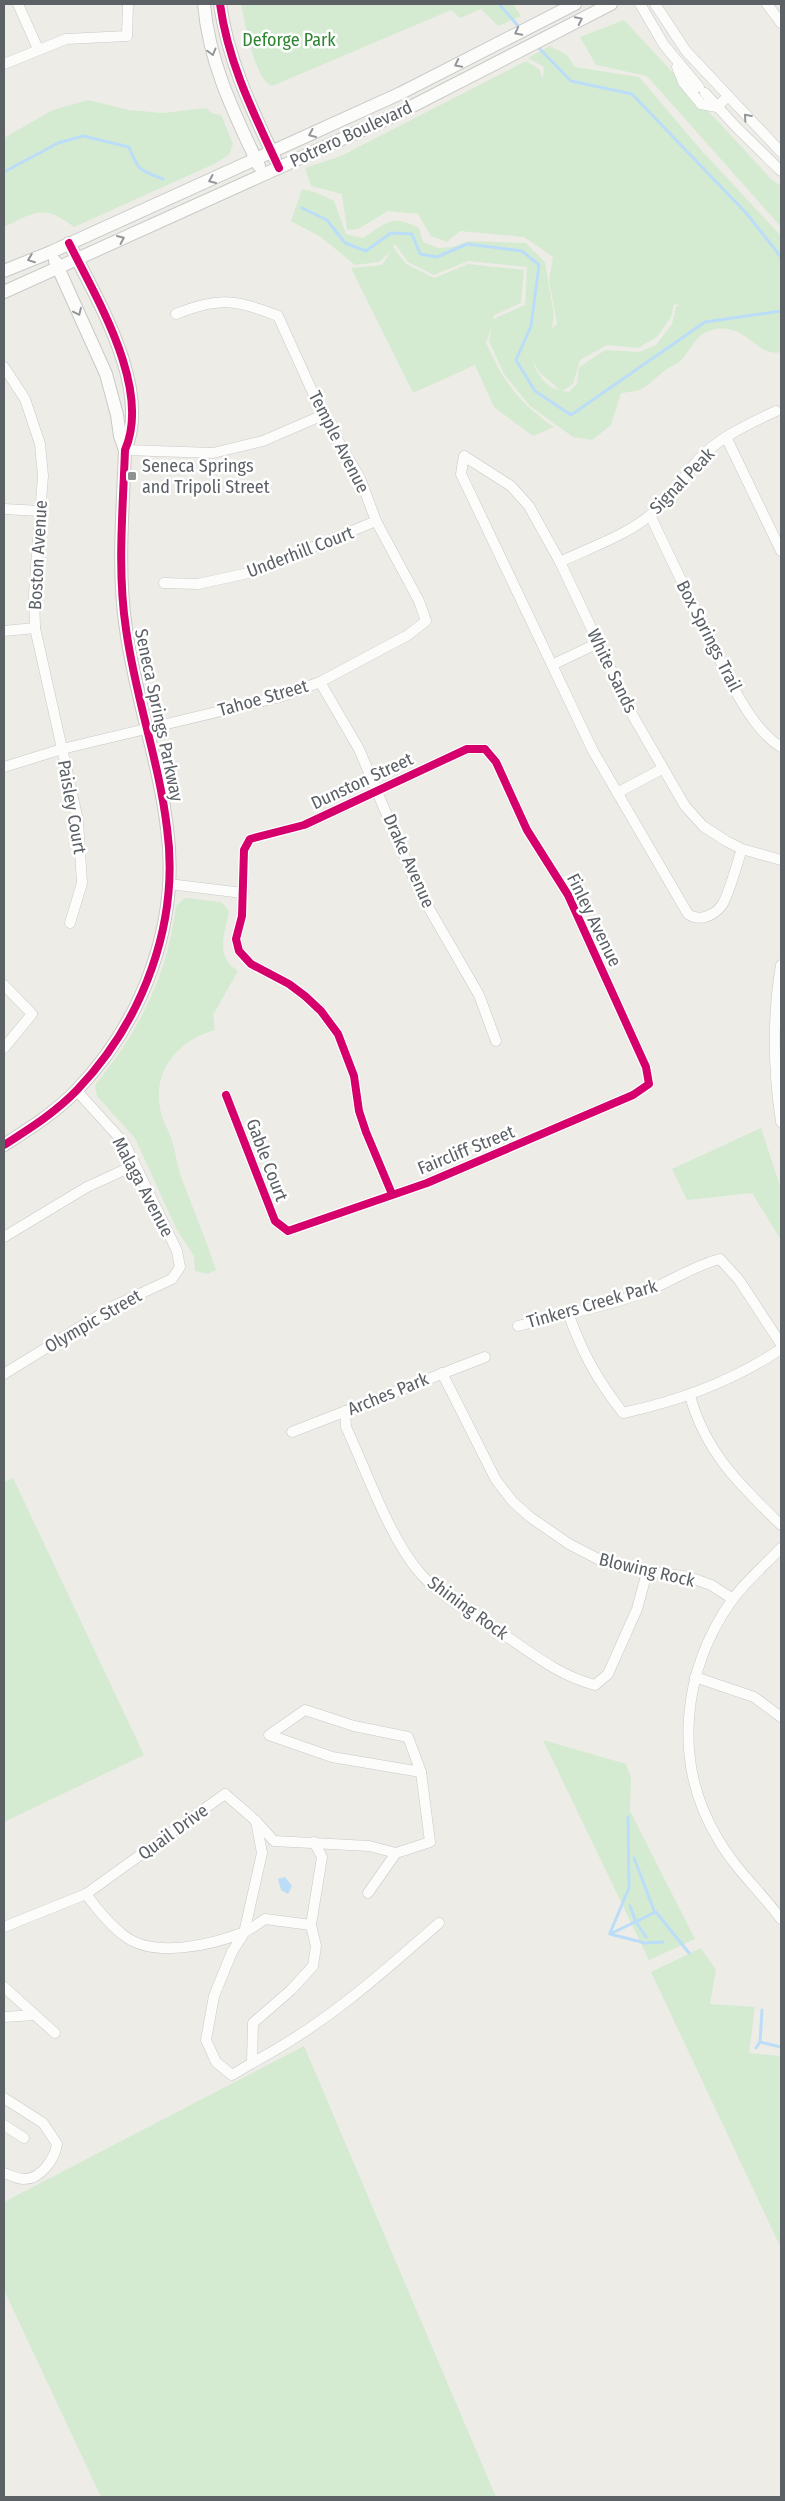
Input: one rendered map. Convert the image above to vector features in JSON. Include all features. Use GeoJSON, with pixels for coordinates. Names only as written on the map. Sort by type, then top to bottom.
{"type":"FeatureCollection","features":[{"type":"Feature","properties":{"kind":"street"},"geometry":{"type":"LineString","coordinates":[[18,4],[38,49]]}},
{"type":"Feature","properties":{"kind":"street"},"geometry":{"type":"LineString","coordinates":[[4,64],[66,39],[127,36],[128,4]]}},
{"type":"Feature","properties":{"kind":"street"},"geometry":{"type":"LineString","coordinates":[[204,4],[208,35],[221,82],[264,175]]}},
{"type":"Feature","properties":{"kind":"street"},"geometry":{"type":"LineString","coordinates":[[220,4],[234,65],[279,168]]}},
{"type":"Feature","properties":{"kind":"street","name":"Potrero Boulevard"},"geometry":{"type":"LineString","coordinates":[[4,271],[69,244],[401,93],[575,4]]}},
{"type":"Feature","properties":{"kind":"street","name":"Potrero Boulevard"},"geometry":{"type":"LineString","coordinates":[[4,292],[392,116],[611,4]]}},
{"type":"Feature","properties":{"kind":"street"},"geometry":{"type":"LineString","coordinates":[[640,4],[670,52],[686,72],[717,107],[781,171]]}},
{"type":"Feature","properties":{"kind":"street"},"geometry":{"type":"LineString","coordinates":[[655,4],[676,39],[781,152]]}},
{"type":"Feature","properties":{"kind":"street"},"geometry":{"type":"LineString","coordinates":[[767,4],[781,22]]}},
{"type":"Feature","properties":{"kind":"street"},"geometry":{"type":"LineString","coordinates":[[670,52],[683,82],[693,96],[701,104],[717,107]]}},
{"type":"Feature","properties":{"kind":"street"},"geometry":{"type":"LineString","coordinates":[[686,72],[696,62]]}},
{"type":"Feature","properties":{"kind":"street"},"geometry":{"type":"LineString","coordinates":[[717,107],[728,96]]}},
{"type":"Feature","properties":{"kind":"street","name":"Seneca Springs Parkway"},"geometry":{"type":"LineString","coordinates":[[4,1145],[49,1113],[76,1090],[110,1051],[130,1017],[149,978],[161,940],[169,884],[167,828],[132,666],[121,585],[125,450],[131,430],[132,408],[129,384],[113,334],[69,244]]}},
{"type":"Feature","properties":{"kind":"street","name":"Seneca Springs Parkway"},"geometry":{"type":"LineString","coordinates":[[51,252],[106,374],[125,450]]}},
{"type":"Feature","properties":{"kind":"street","name":"Temple Avenue"},"geometry":{"type":"LineString","coordinates":[[176,314],[203,303],[218,302],[257,308],[278,316],[323,415],[352,460],[376,521],[419,601],[426,621]]}},
{"type":"Feature","properties":{"kind":"street","name":"Boston Avenue"},"geometry":{"type":"LineString","coordinates":[[4,367],[26,399],[36,427],[43,476],[34,594],[35,628],[62,749]]}},
{"type":"Feature","properties":{"kind":"street","name":"Signal Peak"},"geometry":{"type":"LineString","coordinates":[[560,562],[633,526],[650,515],[665,501],[699,459],[726,437],[776,411]]}},
{"type":"Feature","properties":{"kind":"street"},"geometry":{"type":"LineString","coordinates":[[125,450],[213,453],[263,441],[323,415]]}},
{"type":"Feature","properties":{"kind":"street"},"geometry":{"type":"LineString","coordinates":[[726,437],[781,551]]}},
{"type":"Feature","properties":{"kind":"street","name":"White Sands"},"geometry":{"type":"LineString","coordinates":[[552,665],[461,474],[464,456],[502,480],[520,495],[539,522],[662,769],[676,794],[694,817],[714,834],[742,849],[781,860]]}},
{"type":"Feature","properties":{"kind":"street"},"geometry":{"type":"LineString","coordinates":[[4,509],[40,511]]}},
{"type":"Feature","properties":{"kind":"street","name":"Box Springs Trail"},"geometry":{"type":"LineString","coordinates":[[650,515],[719,658],[750,715],[763,732],[781,747]]}},
{"type":"Feature","properties":{"kind":"street","name":"Underhill Court"},"geometry":{"type":"LineString","coordinates":[[164,583],[198,584],[253,572],[376,521]]}},
{"type":"Feature","properties":{"kind":"street","name":"Tahoe Street"},"geometry":{"type":"LineString","coordinates":[[4,767],[62,749],[280,697],[320,682],[408,635],[426,621]]}},
{"type":"Feature","properties":{"kind":"street"},"geometry":{"type":"LineString","coordinates":[[4,631],[35,628]]}},
{"type":"Feature","properties":{"kind":"street"},"geometry":{"type":"LineString","coordinates":[[598,643],[552,665],[593,751],[683,908],[693,918],[702,918],[723,904],[742,849]]}},
{"type":"Feature","properties":{"kind":"street","name":"Drake Avenue"},"geometry":{"type":"LineString","coordinates":[[320,682],[359,749],[419,891],[479,995],[496,1041]]}},
{"type":"Feature","properties":{"kind":"street","name":"Paisley Court"},"geometry":{"type":"LineString","coordinates":[[62,749],[78,820],[82,860],[82,883],[70,923]]}},
{"type":"Feature","properties":{"kind":"street","name":"Dunston Street"},"geometry":{"type":"LineString","coordinates":[[243,893],[244,850],[250,839],[304,825],[466,749],[485,749]]}},
{"type":"Feature","properties":{"kind":"street","name":"Finley Avenue"},"geometry":{"type":"LineString","coordinates":[[485,749],[496,762],[527,830],[568,895],[646,1067],[649,1084]]}},
{"type":"Feature","properties":{"kind":"street"},"geometry":{"type":"LineString","coordinates":[[617,793],[662,769]]}},
{"type":"Feature","properties":{"kind":"street"},"geometry":{"type":"LineString","coordinates":[[169,884],[243,893],[242,916],[236,939],[239,951],[251,964],[289,984],[306,996],[321,1011],[338,1034],[352,1069],[359,1110],[366,1132],[392,1194]]}},
{"type":"Feature","properties":{"kind":"street"},"geometry":{"type":"LineString","coordinates":[[781,965],[777,989],[774,1049],[775,1086],[781,1122]]}},
{"type":"Feature","properties":{"kind":"street"},"geometry":{"type":"LineString","coordinates":[[4,985],[32,1014],[4,1048]]}},
{"type":"Feature","properties":{"kind":"street","name":"Faircliff Street"},"geometry":{"type":"LineString","coordinates":[[288,1231],[490,1157],[632,1095],[649,1084]]}},
{"type":"Feature","properties":{"kind":"street","name":"Malaga Avenue"},"geometry":{"type":"LineString","coordinates":[[76,1090],[125,1144],[177,1251],[180,1267]]}},
{"type":"Feature","properties":{"kind":"street","name":"Gable Court"},"geometry":{"type":"LineString","coordinates":[[226,1096],[275,1221],[288,1231]]}},
{"type":"Feature","properties":{"kind":"street"},"geometry":{"type":"LineString","coordinates":[[4,1237],[87,1187],[135,1165]]}},
{"type":"Feature","properties":{"kind":"street","name":"Tinkers Creek Park"},"geometry":{"type":"LineString","coordinates":[[518,1326],[640,1294],[667,1283],[702,1264],[720,1258],[739,1280],[781,1344]]}},
{"type":"Feature","properties":{"kind":"street","name":"Olympic Street"},"geometry":{"type":"LineString","coordinates":[[4,1374],[114,1306],[172,1279],[180,1267]]}},
{"type":"Feature","properties":{"kind":"street"},"geometry":{"type":"LineString","coordinates":[[568,1313],[581,1347],[598,1381],[623,1413],[690,1396],[759,1364],[781,1349]]}},
{"type":"Feature","properties":{"kind":"street","name":"Arches Park"},"geometry":{"type":"LineString","coordinates":[[292,1432],[484,1357]]}},
{"type":"Feature","properties":{"kind":"street","name":"Blowing Rock"},"geometry":{"type":"LineString","coordinates":[[442,1373],[496,1480],[513,1502],[530,1517],[588,1556],[620,1568],[689,1577],[711,1585],[733,1599]]}},
{"type":"Feature","properties":{"kind":"street"},"geometry":{"type":"LineString","coordinates":[[690,1396],[696,1418],[722,1464],[781,1525]]}},
{"type":"Feature","properties":{"kind":"street","name":"Shining Rock"},"geometry":{"type":"LineString","coordinates":[[345,1411],[346,1427],[391,1525],[402,1548],[420,1574],[454,1600],[551,1667],[573,1679],[595,1685],[608,1674],[637,1609],[646,1572]]}},
{"type":"Feature","properties":{"kind":"street"},"geometry":{"type":"LineString","coordinates":[[781,1548],[733,1599],[709,1637],[695,1677],[691,1695],[688,1737],[694,1779],[701,1803],[718,1839],[734,1863],[781,1919]]}},
{"type":"Feature","properties":{"kind":"street"},"geometry":{"type":"LineString","coordinates":[[695,1677],[754,1697],[781,1717]]}},
{"type":"Feature","properties":{"kind":"street"},"geometry":{"type":"LineString","coordinates":[[256,1822],[274,1841],[369,1846],[396,1853],[430,1842],[421,1772],[408,1737],[354,1726],[305,1710],[269,1735],[332,1757],[421,1772]]}},
{"type":"Feature","properties":{"kind":"street","name":"Quail Drive"},"geometry":{"type":"LineString","coordinates":[[86,1894],[225,1794],[256,1822]]}},
{"type":"Feature","properties":{"kind":"street"},"geometry":{"type":"LineString","coordinates":[[256,1822],[262,1853],[244,1933],[232,1952],[214,1996],[206,2040],[216,2062],[232,2075],[283,2047],[356,1996],[439,1923]]}},
{"type":"Feature","properties":{"kind":"street"},"geometry":{"type":"LineString","coordinates":[[252,2063],[253,2023],[291,1990],[313,1966],[316,1946],[311,1925],[322,1857],[314,1842]]}},
{"type":"Feature","properties":{"kind":"street"},"geometry":{"type":"LineString","coordinates":[[368,1892],[396,1853]]}},
{"type":"Feature","properties":{"kind":"street"},"geometry":{"type":"LineString","coordinates":[[4,1927],[86,1894],[98,1910],[127,1938],[159,1949],[210,1944],[244,1933],[265,1919],[311,1925]]}},
{"type":"Feature","properties":{"kind":"street"},"geometry":{"type":"LineString","coordinates":[[4,1987],[55,2033]]}},
{"type":"Feature","properties":{"kind":"street"},"geometry":{"type":"LineString","coordinates":[[4,2017],[35,2015]]}},
{"type":"Feature","properties":{"kind":"street"},"geometry":{"type":"LineString","coordinates":[[4,2098],[43,2123],[57,2144],[56,2155],[41,2172],[33,2177],[23,2179],[4,2173]]}},
{"type":"Feature","properties":{"kind":"street"},"geometry":{"type":"LineString","coordinates":[[4,2124],[24,2138]]}},
{"type":"Feature","properties":{"kind":"green space","name":"Deforge Park"},"geometry":{"type":"Polygon","coordinates":[[[241,4],[513,4],[521,16],[498,26],[481,9],[460,18],[451,10],[272,86],[260,73],[255,62],[241,4]]]}},
{"type":"Feature","properties":{"kind":"green space"},"geometry":{"type":"Polygon","coordinates":[[[624,20],[772,180],[781,186],[781,227],[647,76],[596,65],[580,37],[624,20]]]}},
{"type":"Feature","properties":{"kind":"green space"},"geometry":{"type":"Polygon","coordinates":[[[550,46],[567,55],[575,67],[639,77],[702,151],[781,236],[781,352],[764,350],[734,330],[724,329],[706,332],[680,361],[646,386],[633,392],[621,393],[611,425],[592,440],[573,437],[530,406],[504,374],[489,341],[492,326],[486,343],[499,369],[521,400],[554,427],[533,436],[494,407],[475,365],[413,393],[351,268],[382,265],[391,251],[379,262],[355,265],[321,237],[291,221],[302,189],[317,193],[334,201],[346,234],[363,238],[384,225],[395,221],[419,228],[423,242],[438,248],[453,247],[469,241],[526,243],[545,262],[554,315],[552,328],[557,324],[549,280],[553,257],[524,237],[460,231],[447,242],[431,236],[418,214],[388,211],[358,229],[347,230],[342,194],[311,186],[305,168],[341,156],[526,61],[539,69],[543,79],[544,67],[528,58],[550,46]],[[395,244],[393,247],[406,264],[434,278],[468,264],[524,270],[521,303],[494,315],[493,319],[525,305],[527,267],[468,261],[434,275],[408,262],[395,244]],[[674,304],[671,317],[657,337],[638,348],[607,345],[580,360],[573,384],[562,391],[569,392],[577,384],[579,367],[605,350],[639,352],[656,345],[672,324],[676,307],[680,305],[674,304]],[[533,361],[535,366],[546,383],[560,390],[540,373],[533,361]]]}},
{"type":"Feature","properties":{"kind":"green space"},"geometry":{"type":"Polygon","coordinates":[[[88,100],[129,110],[162,113],[207,108],[211,113],[221,115],[233,144],[229,155],[214,164],[74,227],[55,215],[39,213],[24,217],[4,227],[4,138],[53,110],[88,100]]]}},
{"type":"Feature","properties":{"kind":"green space"},"geometry":{"type":"Polygon","coordinates":[[[185,898],[221,902],[229,911],[223,944],[224,951],[226,959],[238,971],[213,1015],[215,1030],[190,1041],[171,1058],[161,1081],[159,1094],[161,1113],[172,1140],[180,1174],[216,1270],[208,1274],[195,1271],[194,1256],[176,1228],[135,1138],[97,1096],[95,1085],[125,1044],[149,1001],[166,955],[176,906],[185,898]]]}},
{"type":"Feature","properties":{"kind":"green space"},"geometry":{"type":"Polygon","coordinates":[[[761,1128],[781,1189],[781,1240],[752,1193],[687,1200],[672,1169],[761,1128]]]}},
{"type":"Feature","properties":{"kind":"green space"},"geometry":{"type":"Polygon","coordinates":[[[13,1478],[144,1755],[4,1822],[4,1482],[13,1478]]]}},
{"type":"Feature","properties":{"kind":"green space"},"geometry":{"type":"Polygon","coordinates":[[[543,1740],[626,1764],[631,1777],[630,1811],[695,1939],[649,1960],[543,1740]]]}},
{"type":"Feature","properties":{"kind":"green space"},"geometry":{"type":"Polygon","coordinates":[[[701,1948],[716,1970],[710,2004],[755,2007],[749,2053],[781,2056],[781,2248],[651,1972],[701,1948]]]}},
{"type":"Feature","properties":{"kind":"green space"},"geometry":{"type":"Polygon","coordinates":[[[304,2046],[496,2497],[101,2497],[4,2290],[4,2202],[304,2046]]]}},
{"type":"Feature","properties":{"kind":"water"},"geometry":{"type":"Polygon","coordinates":[[[285,1877],[292,1886],[288,1894],[281,1890],[278,1879],[285,1877]]]}},
{"type":"Feature","properties":{"kind":"waterway"},"geometry":{"type":"LineString","coordinates":[[499,4],[520,28]]}},
{"type":"Feature","properties":{"kind":"waterway"},"geometry":{"type":"LineString","coordinates":[[536,45],[571,81],[632,94],[747,214],[781,257]]}},
{"type":"Feature","properties":{"kind":"waterway"},"geometry":{"type":"LineString","coordinates":[[4,172],[58,143],[83,136],[129,147],[141,169],[163,179]]}},
{"type":"Feature","properties":{"kind":"waterway"},"geometry":{"type":"LineString","coordinates":[[302,208],[327,220],[345,243],[366,251],[391,233],[412,234],[420,254],[437,257],[467,244],[522,251],[539,265],[531,326],[516,360],[535,391],[571,415],[705,322],[781,311]]}},
{"type":"Feature","properties":{"kind":"waterway"},"geometry":{"type":"LineString","coordinates":[[610,1933],[629,1888],[628,1817]]}},
{"type":"Feature","properties":{"kind":"waterway"},"geometry":{"type":"LineString","coordinates":[[634,1858],[655,1913]]}},
{"type":"Feature","properties":{"kind":"waterway"},"geometry":{"type":"LineString","coordinates":[[630,1906],[636,1922]]}},
{"type":"Feature","properties":{"kind":"waterway"},"geometry":{"type":"LineString","coordinates":[[663,1942],[645,1943],[610,1934],[656,1912],[689,1953]]}},
{"type":"Feature","properties":{"kind":"waterway"},"geometry":{"type":"LineString","coordinates":[[636,1922],[646,1937]]}},
{"type":"Feature","properties":{"kind":"waterway"},"geometry":{"type":"LineString","coordinates":[[756,2048],[760,2042],[762,2010]]}},
{"type":"Feature","properties":{"kind":"waterway"},"geometry":{"type":"LineString","coordinates":[[760,2042],[781,2047]]}},
{"type":"Feature","properties":{"kind":"cycle path"},"geometry":{"type":"LineString","coordinates":[[220,4],[229,47],[243,88],[279,168]]}},
{"type":"Feature","properties":{"kind":"cycle path"},"geometry":{"type":"LineString","coordinates":[[4,1145],[42,1120],[69,1098],[100,1063],[121,1033],[138,1002],[152,969],[162,934],[168,899],[170,864],[167,828],[153,753],[130,654],[123,607],[122,517],[125,450],[131,426],[131,399],[126,372],[106,316],[69,243]]}},
{"type":"Feature","properties":{"kind":"cycle path"},"geometry":{"type":"LineString","coordinates":[[226,1095],[275,1221],[288,1231],[427,1183],[633,1095],[649,1084],[646,1067],[568,895],[527,830],[496,762],[485,749],[467,749],[304,825],[250,839],[244,850],[242,916],[236,939],[239,951],[251,964],[289,984],[305,996],[321,1011],[338,1034],[354,1076],[359,1111],[366,1132],[392,1194]]}},
{"type":"Feature","properties":{"kind":"place","name":"Seneca Springs and Tripoli Street"},"geometry":{"type":"Point","coordinates":[132,476]}}]}
